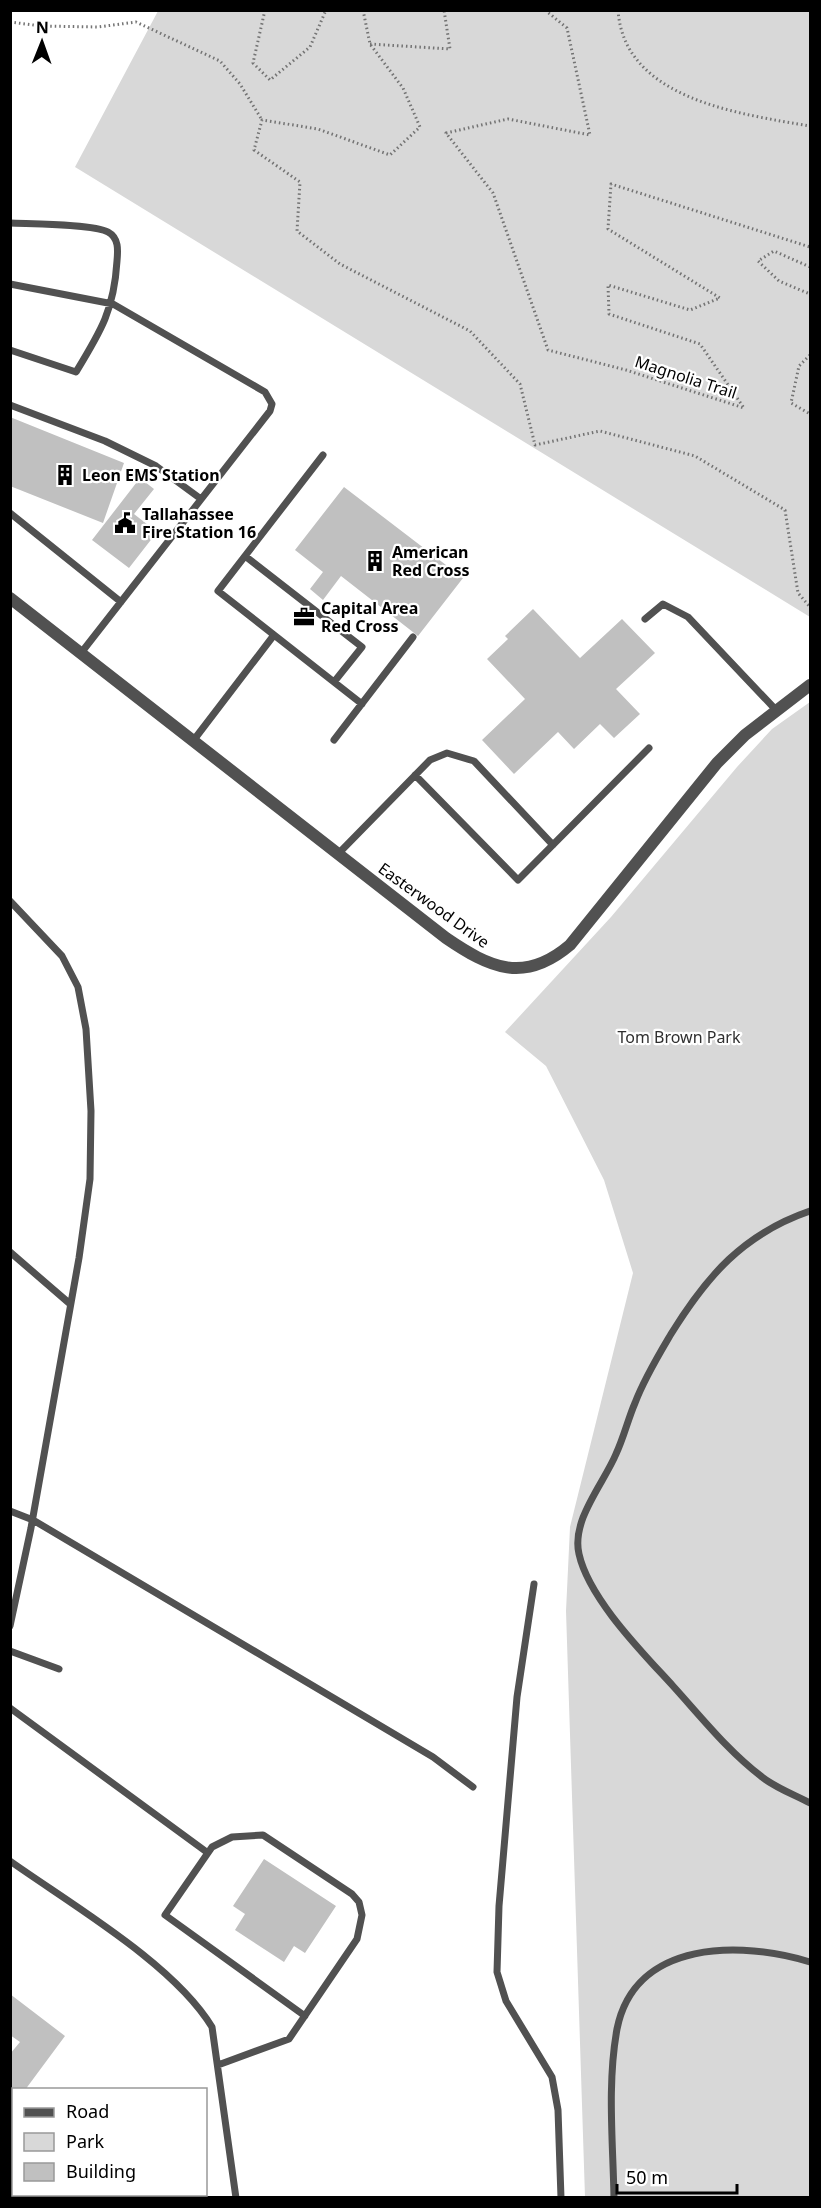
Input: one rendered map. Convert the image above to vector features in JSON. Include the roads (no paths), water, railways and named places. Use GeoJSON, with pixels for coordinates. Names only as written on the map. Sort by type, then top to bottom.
{"type":"FeatureCollection","features":[{"type":"Feature","properties":{"kind":"street","name":"Easterwood Drive"},"geometry":{"type":"LineString","coordinates":[[10,598],[474,957],[491,965],[507,968],[541,964],[570,945],[717,764],[745,735],[810,685]]}},
{"type":"Feature","properties":{"kind":"lane"},"geometry":{"type":"LineString","coordinates":[[10,223],[101,229],[114,237],[118,248],[112,304],[101,330],[76,372],[10,350]]}},
{"type":"Feature","properties":{"kind":"lane"},"geometry":{"type":"LineString","coordinates":[[10,284],[112,304],[265,392],[272,404],[270,411],[81,653]]}},
{"type":"Feature","properties":{"kind":"lane"},"geometry":{"type":"LineString","coordinates":[[10,405],[105,441],[156,466],[201,499]]}},
{"type":"Feature","properties":{"kind":"lane"},"geometry":{"type":"LineString","coordinates":[[323,455],[218,591],[362,704]]}},
{"type":"Feature","properties":{"kind":"lane"},"geometry":{"type":"LineString","coordinates":[[10,513],[121,602]]}},
{"type":"Feature","properties":{"kind":"lane"},"geometry":{"type":"LineString","coordinates":[[245,556],[362,647],[334,682]]}},
{"type":"Feature","properties":{"kind":"lane"},"geometry":{"type":"LineString","coordinates":[[645,619],[663,604],[688,617],[776,710]]}},
{"type":"Feature","properties":{"kind":"lane"},"geometry":{"type":"LineString","coordinates":[[193,741],[274,635]]}},
{"type":"Feature","properties":{"kind":"lane"},"geometry":{"type":"LineString","coordinates":[[334,740],[413,637]]}},
{"type":"Feature","properties":{"kind":"lane"},"geometry":{"type":"LineString","coordinates":[[415,775],[518,880],[649,748]]}},
{"type":"Feature","properties":{"kind":"lane"},"geometry":{"type":"LineString","coordinates":[[338,854],[430,760],[447,753],[474,761],[553,844]]}},
{"type":"Feature","properties":{"kind":"lane"},"geometry":{"type":"LineString","coordinates":[[10,901],[62,956],[78,987],[87,1029],[91,1111],[90,1179],[79,1258],[69,1303],[33,1520],[10,1626]]}},
{"type":"Feature","properties":{"kind":"lane"},"geometry":{"type":"LineString","coordinates":[[810,1211],[770,1229],[741,1249],[698,1291],[654,1362],[635,1402],[616,1455],[584,1518],[579,1533],[578,1553],[587,1576],[622,1629],[733,1754],[765,1779],[810,1803]]}},
{"type":"Feature","properties":{"kind":"lane"},"geometry":{"type":"LineString","coordinates":[[10,1252],[69,1303]]}},
{"type":"Feature","properties":{"kind":"lane"},"geometry":{"type":"LineString","coordinates":[[10,1512],[33,1520],[433,1757],[473,1787]]}},
{"type":"Feature","properties":{"kind":"lane"},"geometry":{"type":"LineString","coordinates":[[534,1584],[517,1696],[499,1906],[497,1972],[506,2001],[552,2078],[558,2110],[561,2198]]}},
{"type":"Feature","properties":{"kind":"lane"},"geometry":{"type":"LineString","coordinates":[[10,1651],[59,1669]]}},
{"type":"Feature","properties":{"kind":"lane"},"geometry":{"type":"LineString","coordinates":[[10,1708],[208,1853]]}},
{"type":"Feature","properties":{"kind":"lane"},"geometry":{"type":"LineString","coordinates":[[218,2065],[289,2039],[305,2016],[357,1939],[362,1915],[359,1902],[352,1894],[263,1835],[232,1837],[212,1847],[165,1915],[305,2016]]}},
{"type":"Feature","properties":{"kind":"lane"},"geometry":{"type":"LineString","coordinates":[[10,1861],[153,1963],[201,2010],[212,2027],[236,2198]]}},
{"type":"Feature","properties":{"kind":"lane"},"geometry":{"type":"LineString","coordinates":[[614,2198],[612,2080],[617,2028],[625,2006],[634,1991],[665,1964],[698,1952],[720,1950],[759,1953],[810,1962]]}},
{"type":"Feature","properties":{"kind":"place","name":"Leon EMS Station"},"geometry":{"type":"Point","coordinates":[65,475]}},
{"type":"Feature","properties":{"kind":"place","name":"Tallahassee Fire Station 16"},"geometry":{"type":"Point","coordinates":[125,523]}},
{"type":"Feature","properties":{"kind":"place","name":"American Red Cross"},"geometry":{"type":"Point","coordinates":[375,561]}},
{"type":"Feature","properties":{"kind":"place","name":"Capital Area Red Cross"},"geometry":{"type":"Point","coordinates":[304,617]}},
{"type":"Feature","properties":{"kind":"park label","name":"Tom Brown Park"},"geometry":{"type":"Point","coordinates":[679,1037]}}]}
